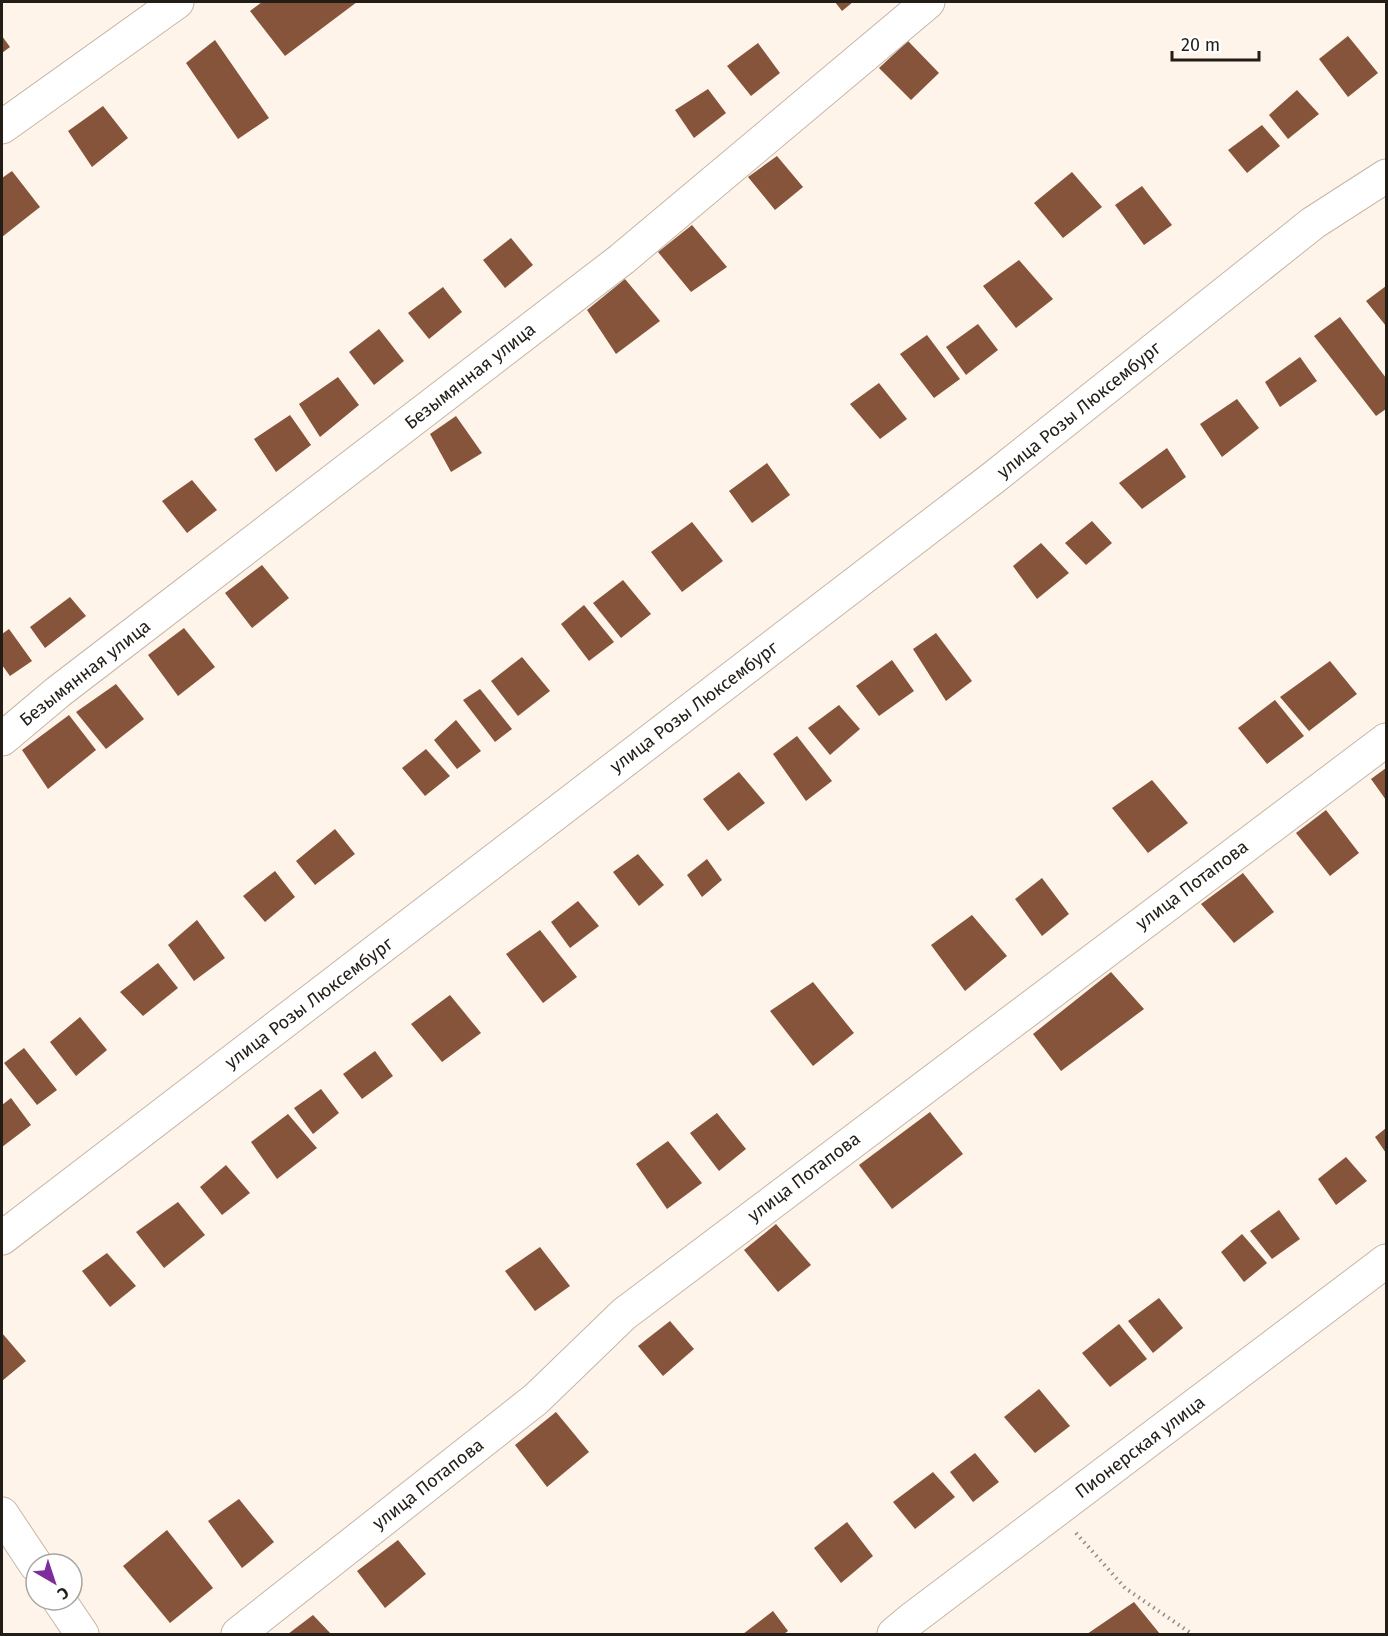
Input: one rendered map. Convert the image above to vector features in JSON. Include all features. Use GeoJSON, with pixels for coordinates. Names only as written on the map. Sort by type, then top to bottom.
{"type":"FeatureCollection","features":[{"type":"Feature","properties":{"kind":"street"},"geometry":{"type":"LineString","coordinates":[[2,127],[177,2]]}},
{"type":"Feature","properties":{"kind":"street","name":"Безымянная улица"},"geometry":{"type":"LineString","coordinates":[[2,739],[77,678],[622,259],[928,2]]}},
{"type":"Feature","properties":{"kind":"street","name":"улица Розы Люксембург"},"geometry":{"type":"LineString","coordinates":[[2,1238],[993,478],[1313,223],[1386,176]]}},
{"type":"Feature","properties":{"kind":"street","name":"улица Потапова"},"geometry":{"type":"LineString","coordinates":[[238,1635],[536,1399],[624,1314],[1386,740]]}},
{"type":"Feature","properties":{"kind":"street","name":"Пионерская улица"},"geometry":{"type":"LineString","coordinates":[[894,1635],[1386,1261]]}},
{"type":"Feature","properties":{"kind":"street"},"geometry":{"type":"LineString","coordinates":[[2,1514],[27,1552]]}},
{"type":"Feature","properties":{"kind":"street"},"geometry":{"type":"LineString","coordinates":[[68,1612],[82,1635]]}},
{"type":"Feature","properties":{"kind":"path"},"geometry":{"type":"LineString","coordinates":[[1057,1510],[1125,1587],[1192,1635]]}},
{"type":"Feature","properties":{"kind":"building"},"geometry":{"type":"Polygon","coordinates":[[[262,2],[357,2],[285,56],[250,11],[262,2]]]}},
{"type":"Feature","properties":{"kind":"building"},"geometry":{"type":"Polygon","coordinates":[[[835,2],[853,2],[842,11],[835,2]]]}},
{"type":"Feature","properties":{"kind":"building"},"geometry":{"type":"Polygon","coordinates":[[[2,36],[10,47],[2,53],[2,36]]]}},
{"type":"Feature","properties":{"kind":"building"},"geometry":{"type":"Polygon","coordinates":[[[1348,36],[1378,73],[1348,97],[1319,59],[1348,36]]]}},
{"type":"Feature","properties":{"kind":"building"},"geometry":{"type":"Polygon","coordinates":[[[215,40],[269,118],[238,139],[186,63],[215,40]]]}},
{"type":"Feature","properties":{"kind":"building"},"geometry":{"type":"Polygon","coordinates":[[[908,41],[939,73],[911,100],[879,68],[908,41]]]}},
{"type":"Feature","properties":{"kind":"building"},"geometry":{"type":"Polygon","coordinates":[[[758,43],[780,73],[751,96],[727,66],[758,43]]]}},
{"type":"Feature","properties":{"kind":"building"},"geometry":{"type":"Polygon","coordinates":[[[708,89],[726,113],[694,138],[675,110],[708,89]]]}},
{"type":"Feature","properties":{"kind":"building"},"geometry":{"type":"Polygon","coordinates":[[[1297,90],[1319,114],[1288,139],[1269,115],[1297,90]]]}},
{"type":"Feature","properties":{"kind":"building"},"geometry":{"type":"Polygon","coordinates":[[[103,106],[128,138],[92,167],[68,131],[103,106]]]}},
{"type":"Feature","properties":{"kind":"building"},"geometry":{"type":"Polygon","coordinates":[[[1262,125],[1280,146],[1247,173],[1228,150],[1262,125]]]}},
{"type":"Feature","properties":{"kind":"building"},"geometry":{"type":"Polygon","coordinates":[[[777,156],[803,187],[775,210],[748,177],[777,156]]]}},
{"type":"Feature","properties":{"kind":"building"},"geometry":{"type":"Polygon","coordinates":[[[12,171],[40,207],[2,237],[2,178],[12,171]]]}},
{"type":"Feature","properties":{"kind":"building"},"geometry":{"type":"Polygon","coordinates":[[[1072,172],[1102,207],[1063,238],[1034,203],[1072,172]]]}},
{"type":"Feature","properties":{"kind":"building"},"geometry":{"type":"Polygon","coordinates":[[[1142,186],[1172,225],[1144,245],[1115,205],[1142,186]]]}},
{"type":"Feature","properties":{"kind":"building"},"geometry":{"type":"Polygon","coordinates":[[[692,225],[727,267],[691,292],[658,252],[692,225]]]}},
{"type":"Feature","properties":{"kind":"building"},"geometry":{"type":"Polygon","coordinates":[[[511,238],[533,265],[505,288],[483,260],[511,238]]]}},
{"type":"Feature","properties":{"kind":"building"},"geometry":{"type":"Polygon","coordinates":[[[1019,260],[1053,299],[1016,328],[983,286],[1019,260]]]}},
{"type":"Feature","properties":{"kind":"building"},"geometry":{"type":"Polygon","coordinates":[[[625,279],[660,321],[616,354],[587,310],[625,279]]]}},
{"type":"Feature","properties":{"kind":"building"},"geometry":{"type":"Polygon","coordinates":[[[1386,286],[1386,326],[1366,301],[1386,286]]]}},
{"type":"Feature","properties":{"kind":"building"},"geometry":{"type":"Polygon","coordinates":[[[443,287],[462,312],[429,339],[408,313],[443,287]]]}},
{"type":"Feature","properties":{"kind":"building"},"geometry":{"type":"Polygon","coordinates":[[[1340,317],[1386,378],[1386,409],[1376,416],[1314,336],[1340,317]]]}},
{"type":"Feature","properties":{"kind":"building"},"geometry":{"type":"Polygon","coordinates":[[[978,324],[998,350],[966,375],[946,347],[978,324]]]}},
{"type":"Feature","properties":{"kind":"building"},"geometry":{"type":"Polygon","coordinates":[[[379,329],[404,361],[374,385],[349,352],[379,329]]]}},
{"type":"Feature","properties":{"kind":"building"},"geometry":{"type":"Polygon","coordinates":[[[927,335],[960,379],[934,398],[900,354],[927,335]]]}},
{"type":"Feature","properties":{"kind":"building"},"geometry":{"type":"Polygon","coordinates":[[[1300,357],[1317,381],[1280,407],[1265,382],[1300,357]]]}},
{"type":"Feature","properties":{"kind":"building"},"geometry":{"type":"Polygon","coordinates":[[[338,377],[359,405],[320,437],[299,404],[338,377]]]}},
{"type":"Feature","properties":{"kind":"building"},"geometry":{"type":"Polygon","coordinates":[[[879,383],[907,419],[880,439],[850,404],[879,383]]]}},
{"type":"Feature","properties":{"kind":"building"},"geometry":{"type":"Polygon","coordinates":[[[1237,399],[1259,428],[1222,457],[1200,424],[1237,399]]]}},
{"type":"Feature","properties":{"kind":"building"},"geometry":{"type":"Polygon","coordinates":[[[290,415],[311,445],[276,472],[254,439],[290,415]]]}},
{"type":"Feature","properties":{"kind":"building"},"geometry":{"type":"Polygon","coordinates":[[[456,416],[482,453],[451,472],[430,434],[456,416]]]}},
{"type":"Feature","properties":{"kind":"building"},"geometry":{"type":"Polygon","coordinates":[[[1167,448],[1186,477],[1142,509],[1119,483],[1167,448]]]}},
{"type":"Feature","properties":{"kind":"building"},"geometry":{"type":"Polygon","coordinates":[[[767,463],[790,495],[752,523],[729,491],[767,463]]]}},
{"type":"Feature","properties":{"kind":"building"},"geometry":{"type":"Polygon","coordinates":[[[192,480],[217,510],[187,533],[162,501],[192,480]]]}},
{"type":"Feature","properties":{"kind":"building"},"geometry":{"type":"Polygon","coordinates":[[[1092,521],[1112,543],[1086,565],[1065,543],[1092,521]]]}},
{"type":"Feature","properties":{"kind":"building"},"geometry":{"type":"Polygon","coordinates":[[[692,522],[723,561],[682,592],[651,552],[692,522]]]}},
{"type":"Feature","properties":{"kind":"building"},"geometry":{"type":"Polygon","coordinates":[[[1041,543],[1069,573],[1037,599],[1013,566],[1041,543]]]}},
{"type":"Feature","properties":{"kind":"building"},"geometry":{"type":"Polygon","coordinates":[[[262,565],[289,598],[252,628],[225,593],[262,565]]]}},
{"type":"Feature","properties":{"kind":"building"},"geometry":{"type":"Polygon","coordinates":[[[623,580],[651,614],[621,638],[593,603],[623,580]]]}},
{"type":"Feature","properties":{"kind":"building"},"geometry":{"type":"Polygon","coordinates":[[[70,597],[86,616],[45,648],[30,627],[70,597]]]}},
{"type":"Feature","properties":{"kind":"building"},"geometry":{"type":"Polygon","coordinates":[[[584,605],[614,642],[589,661],[561,624],[584,605]]]}},
{"type":"Feature","properties":{"kind":"building"},"geometry":{"type":"Polygon","coordinates":[[[184,628],[215,667],[178,696],[148,655],[184,628]]]}},
{"type":"Feature","properties":{"kind":"building"},"geometry":{"type":"Polygon","coordinates":[[[9,629],[32,661],[10,676],[2,665],[2,634],[9,629]]]}},
{"type":"Feature","properties":{"kind":"building"},"geometry":{"type":"Polygon","coordinates":[[[936,633],[972,681],[946,701],[913,649],[936,633]]]}},
{"type":"Feature","properties":{"kind":"building"},"geometry":{"type":"Polygon","coordinates":[[[522,657],[550,691],[518,716],[491,681],[522,657]]]}},
{"type":"Feature","properties":{"kind":"building"},"geometry":{"type":"Polygon","coordinates":[[[892,660],[914,691],[879,716],[856,686],[892,660]]]}},
{"type":"Feature","properties":{"kind":"building"},"geometry":{"type":"Polygon","coordinates":[[[1330,661],[1357,694],[1309,731],[1280,697],[1330,661]]]}},
{"type":"Feature","properties":{"kind":"building"},"geometry":{"type":"Polygon","coordinates":[[[116,684],[144,719],[106,749],[76,712],[116,684]]]}},
{"type":"Feature","properties":{"kind":"building"},"geometry":{"type":"Polygon","coordinates":[[[480,689],[512,729],[495,742],[463,700],[480,689]]]}},
{"type":"Feature","properties":{"kind":"building"},"geometry":{"type":"Polygon","coordinates":[[[1275,700],[1304,736],[1267,764],[1238,728],[1275,700]]]}},
{"type":"Feature","properties":{"kind":"building"},"geometry":{"type":"Polygon","coordinates":[[[839,705],[860,729],[830,755],[808,728],[839,705]]]}},
{"type":"Feature","properties":{"kind":"building"},"geometry":{"type":"Polygon","coordinates":[[[69,715],[96,750],[48,789],[22,750],[69,715]]]}},
{"type":"Feature","properties":{"kind":"building"},"geometry":{"type":"Polygon","coordinates":[[[456,720],[481,751],[457,769],[434,740],[456,720]]]}},
{"type":"Feature","properties":{"kind":"building"},"geometry":{"type":"Polygon","coordinates":[[[797,736],[832,781],[806,801],[773,754],[797,736]]]}},
{"type":"Feature","properties":{"kind":"building"},"geometry":{"type":"Polygon","coordinates":[[[426,749],[450,776],[425,796],[402,768],[426,749]]]}},
{"type":"Feature","properties":{"kind":"building"},"geometry":{"type":"Polygon","coordinates":[[[1386,768],[1386,800],[1371,779],[1386,768]]]}},
{"type":"Feature","properties":{"kind":"building"},"geometry":{"type":"Polygon","coordinates":[[[739,772],[765,803],[728,831],[703,799],[739,772]]]}},
{"type":"Feature","properties":{"kind":"building"},"geometry":{"type":"Polygon","coordinates":[[[1152,780],[1188,823],[1148,853],[1112,808],[1152,780]]]}},
{"type":"Feature","properties":{"kind":"building"},"geometry":{"type":"Polygon","coordinates":[[[1326,810],[1359,853],[1330,876],[1296,833],[1326,810]]]}},
{"type":"Feature","properties":{"kind":"building"},"geometry":{"type":"Polygon","coordinates":[[[335,829],[355,854],[315,885],[296,861],[335,829]]]}},
{"type":"Feature","properties":{"kind":"building"},"geometry":{"type":"Polygon","coordinates":[[[638,854],[664,885],[639,906],[613,872],[638,854]]]}},
{"type":"Feature","properties":{"kind":"building"},"geometry":{"type":"Polygon","coordinates":[[[707,859],[722,880],[702,897],[687,875],[707,859]]]}},
{"type":"Feature","properties":{"kind":"building"},"geometry":{"type":"Polygon","coordinates":[[[275,871],[295,897],[265,922],[243,896],[275,871]]]}},
{"type":"Feature","properties":{"kind":"building"},"geometry":{"type":"Polygon","coordinates":[[[1243,873],[1274,912],[1234,943],[1201,904],[1243,873]]]}},
{"type":"Feature","properties":{"kind":"building"},"geometry":{"type":"Polygon","coordinates":[[[1042,878],[1069,914],[1042,936],[1015,899],[1042,878]]]}},
{"type":"Feature","properties":{"kind":"building"},"geometry":{"type":"Polygon","coordinates":[[[578,901],[599,926],[570,948],[551,922],[578,901]]]}},
{"type":"Feature","properties":{"kind":"building"},"geometry":{"type":"Polygon","coordinates":[[[972,915],[1007,956],[965,991],[931,945],[972,915]]]}},
{"type":"Feature","properties":{"kind":"building"},"geometry":{"type":"Polygon","coordinates":[[[197,920],[225,958],[194,981],[168,945],[197,920]]]}},
{"type":"Feature","properties":{"kind":"building"},"geometry":{"type":"Polygon","coordinates":[[[540,930],[577,977],[543,1003],[506,954],[540,930]]]}},
{"type":"Feature","properties":{"kind":"building"},"geometry":{"type":"Polygon","coordinates":[[[158,963],[178,988],[143,1016],[120,992],[158,963]]]}},
{"type":"Feature","properties":{"kind":"building"},"geometry":{"type":"Polygon","coordinates":[[[1111,972],[1144,1009],[1061,1071],[1033,1034],[1111,972]]]}},
{"type":"Feature","properties":{"kind":"building"},"geometry":{"type":"Polygon","coordinates":[[[813,982],[854,1033],[813,1066],[770,1011],[813,982]]]}},
{"type":"Feature","properties":{"kind":"building"},"geometry":{"type":"Polygon","coordinates":[[[450,995],[481,1033],[442,1062],[411,1024],[450,995]]]}},
{"type":"Feature","properties":{"kind":"building"},"geometry":{"type":"Polygon","coordinates":[[[80,1017],[107,1050],[76,1076],[50,1042],[80,1017]]]}},
{"type":"Feature","properties":{"kind":"building"},"geometry":{"type":"Polygon","coordinates":[[[24,1048],[57,1090],[37,1105],[4,1063],[24,1048]]]}},
{"type":"Feature","properties":{"kind":"building"},"geometry":{"type":"Polygon","coordinates":[[[375,1051],[393,1076],[362,1099],[343,1074],[375,1051]]]}},
{"type":"Feature","properties":{"kind":"building"},"geometry":{"type":"Polygon","coordinates":[[[321,1089],[339,1113],[313,1134],[294,1108],[321,1089]]]}},
{"type":"Feature","properties":{"kind":"building"},"geometry":{"type":"Polygon","coordinates":[[[11,1098],[31,1125],[2,1147],[2,1105],[11,1098]]]}},
{"type":"Feature","properties":{"kind":"building"},"geometry":{"type":"Polygon","coordinates":[[[930,1112],[963,1154],[892,1209],[859,1165],[930,1112]]]}},
{"type":"Feature","properties":{"kind":"building"},"geometry":{"type":"Polygon","coordinates":[[[717,1113],[746,1149],[719,1171],[690,1133],[717,1113]]]}},
{"type":"Feature","properties":{"kind":"building"},"geometry":{"type":"Polygon","coordinates":[[[288,1114],[317,1148],[277,1179],[251,1142],[288,1114]]]}},
{"type":"Feature","properties":{"kind":"building"},"geometry":{"type":"Polygon","coordinates":[[[1386,1128],[1386,1153],[1375,1137],[1386,1128]]]}},
{"type":"Feature","properties":{"kind":"building"},"geometry":{"type":"Polygon","coordinates":[[[668,1141],[702,1183],[667,1209],[636,1164],[668,1141]]]}},
{"type":"Feature","properties":{"kind":"building"},"geometry":{"type":"Polygon","coordinates":[[[1346,1157],[1367,1181],[1336,1205],[1318,1179],[1346,1157]]]}},
{"type":"Feature","properties":{"kind":"building"},"geometry":{"type":"Polygon","coordinates":[[[226,1165],[250,1193],[222,1215],[200,1187],[226,1165]]]}},
{"type":"Feature","properties":{"kind":"building"},"geometry":{"type":"Polygon","coordinates":[[[178,1202],[205,1235],[164,1268],[136,1232],[178,1202]]]}},
{"type":"Feature","properties":{"kind":"building"},"geometry":{"type":"Polygon","coordinates":[[[1279,1210],[1300,1239],[1272,1259],[1250,1231],[1279,1210]]]}},
{"type":"Feature","properties":{"kind":"building"},"geometry":{"type":"Polygon","coordinates":[[[776,1224],[811,1265],[778,1292],[744,1250],[776,1224]]]}},
{"type":"Feature","properties":{"kind":"building"},"geometry":{"type":"Polygon","coordinates":[[[1242,1234],[1267,1263],[1244,1282],[1221,1252],[1242,1234]]]}},
{"type":"Feature","properties":{"kind":"building"},"geometry":{"type":"Polygon","coordinates":[[[540,1247],[570,1286],[535,1311],[505,1271],[540,1247]]]}},
{"type":"Feature","properties":{"kind":"building"},"geometry":{"type":"Polygon","coordinates":[[[107,1253],[136,1286],[110,1307],[82,1271],[107,1253]]]}},
{"type":"Feature","properties":{"kind":"building"},"geometry":{"type":"Polygon","coordinates":[[[1159,1298],[1183,1328],[1153,1353],[1128,1321],[1159,1298]]]}},
{"type":"Feature","properties":{"kind":"building"},"geometry":{"type":"Polygon","coordinates":[[[670,1321],[694,1349],[663,1376],[638,1346],[670,1321]]]}},
{"type":"Feature","properties":{"kind":"building"},"geometry":{"type":"Polygon","coordinates":[[[1119,1324],[1147,1359],[1110,1387],[1082,1353],[1119,1324]]]}},
{"type":"Feature","properties":{"kind":"building"},"geometry":{"type":"Polygon","coordinates":[[[2,1333],[26,1361],[2,1381],[2,1333]]]}},
{"type":"Feature","properties":{"kind":"building"},"geometry":{"type":"Polygon","coordinates":[[[1039,1389],[1070,1426],[1035,1453],[1004,1417],[1039,1389]]]}},
{"type":"Feature","properties":{"kind":"building"},"geometry":{"type":"Polygon","coordinates":[[[556,1412],[589,1452],[547,1487],[515,1445],[556,1412]]]}},
{"type":"Feature","properties":{"kind":"building"},"geometry":{"type":"Polygon","coordinates":[[[975,1453],[999,1482],[973,1502],[950,1472],[975,1453]]]}},
{"type":"Feature","properties":{"kind":"building"},"geometry":{"type":"Polygon","coordinates":[[[933,1472],[955,1497],[915,1529],[893,1502],[933,1472]]]}},
{"type":"Feature","properties":{"kind":"building"},"geometry":{"type":"Polygon","coordinates":[[[239,1499],[274,1542],[242,1568],[208,1521],[239,1499]]]}},
{"type":"Feature","properties":{"kind":"building"},"geometry":{"type":"Polygon","coordinates":[[[847,1522],[873,1556],[841,1583],[814,1548],[847,1522]]]}},
{"type":"Feature","properties":{"kind":"building"},"geometry":{"type":"Polygon","coordinates":[[[167,1530],[213,1588],[170,1623],[123,1566],[167,1530]]]}},
{"type":"Feature","properties":{"kind":"building"},"geometry":{"type":"Polygon","coordinates":[[[398,1540],[426,1574],[385,1608],[357,1571],[398,1540]]]}},
{"type":"Feature","properties":{"kind":"building"},"geometry":{"type":"Polygon","coordinates":[[[1134,1602],[1160,1634],[1087,1634],[1134,1602]]]}},
{"type":"Feature","properties":{"kind":"building"},"geometry":{"type":"Polygon","coordinates":[[[773,1611],[788,1631],[784,1634],[743,1634],[773,1611]]]}},
{"type":"Feature","properties":{"kind":"building"},"geometry":{"type":"Polygon","coordinates":[[[313,1615],[331,1634],[288,1634],[313,1615]]]}}]}
